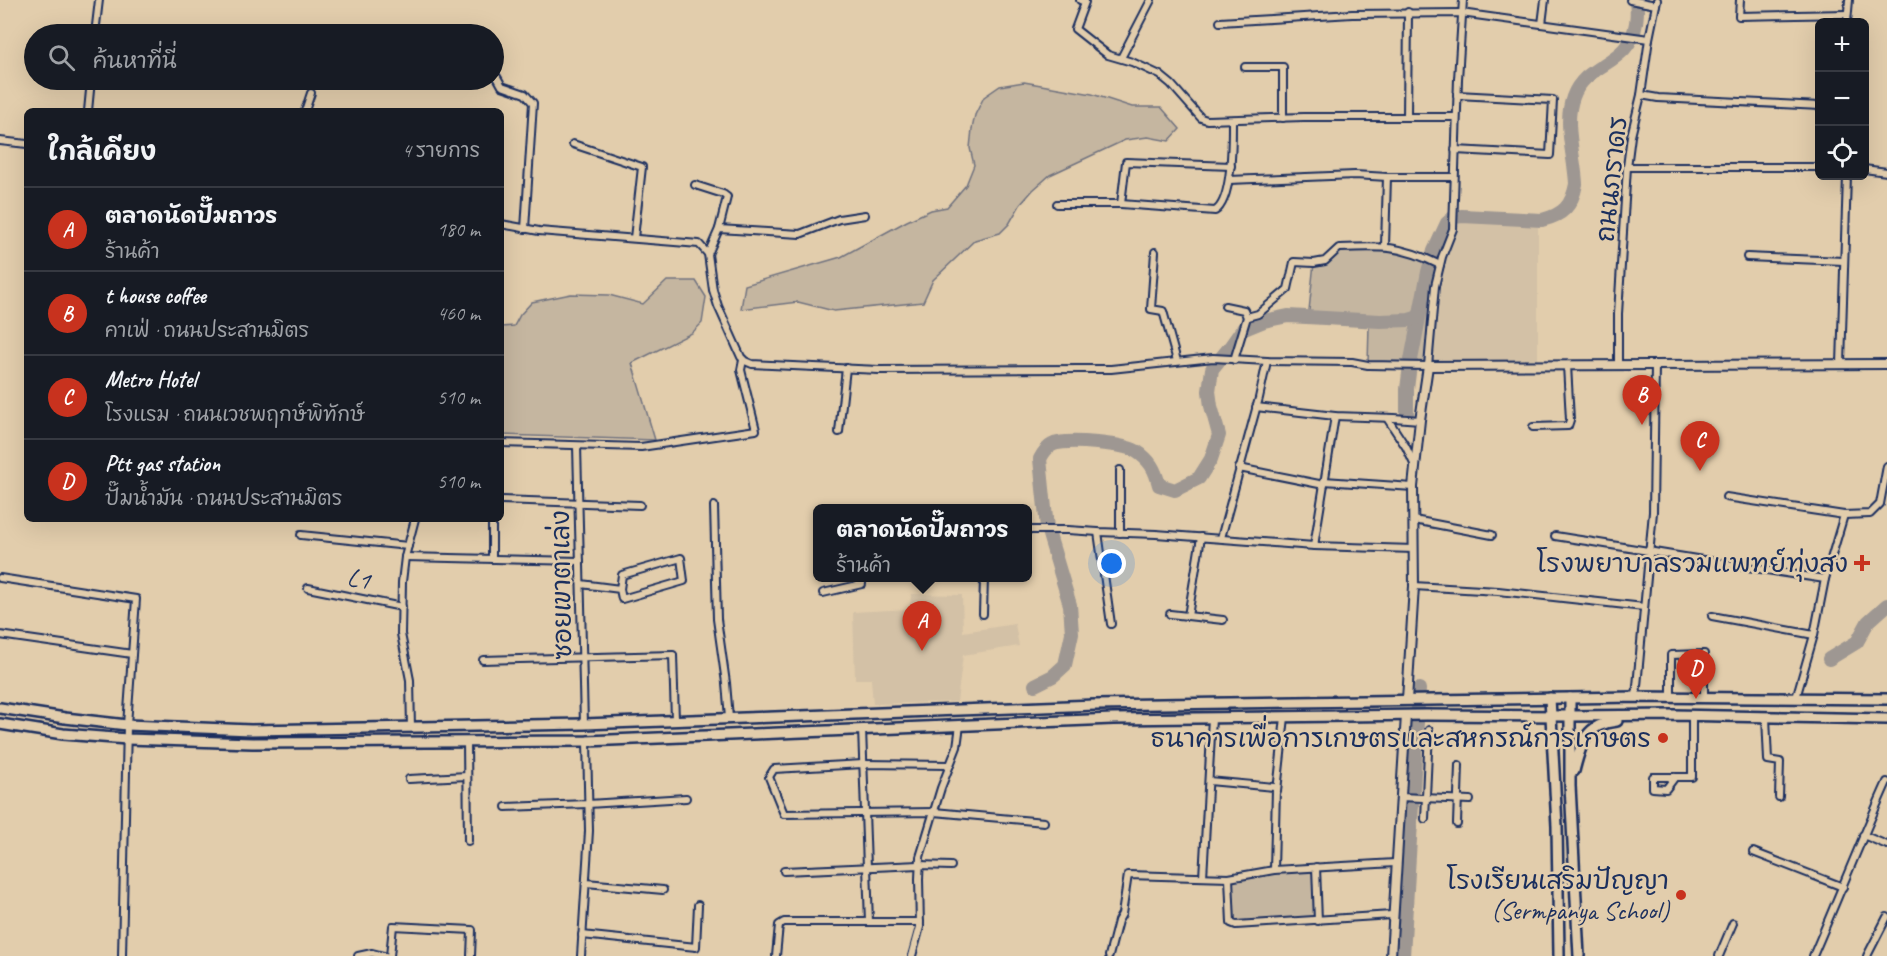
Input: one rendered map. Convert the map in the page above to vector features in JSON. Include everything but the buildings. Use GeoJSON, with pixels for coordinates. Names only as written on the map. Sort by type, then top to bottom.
{"type":"FeatureCollection","features":[{"type":"Feature","properties":{"kind":"main road"},"geometry":{"type":"LineString","coordinates":[[0,708],[127,724],[251,730],[584,724],[1095,705],[1704,696],[1887,699]]}},
{"type":"Feature","properties":{"kind":"main road"},"geometry":{"type":"LineString","coordinates":[[1550,698],[1559,956]]}},
{"type":"Feature","properties":{"kind":"main road"},"geometry":{"type":"LineString","coordinates":[[1570,698],[1570,786],[1579,956]]}},
{"type":"Feature","properties":{"kind":"main road"},"geometry":{"type":"LineString","coordinates":[[1408,715],[1410,700]]}},
{"type":"Feature","properties":{"kind":"main road"},"geometry":{"type":"LineString","coordinates":[[0,724],[63,734],[127,739],[252,743],[586,741],[1049,721],[1408,715],[1887,718]]}},
{"type":"Feature","properties":{"kind":"main road"},"geometry":{"type":"LineString","coordinates":[[1519,715],[1530,716],[1541,721],[1548,729],[1551,740]]}},
{"type":"Feature","properties":{"kind":"main road"},"geometry":{"type":"LineString","coordinates":[[1570,786],[1585,738],[1593,729],[1611,721],[1673,715]]}},
{"type":"Feature","properties":{"kind":"street"},"geometry":{"type":"LineString","coordinates":[[96,24],[99,0]]}},
{"type":"Feature","properties":{"kind":"street"},"geometry":{"type":"LineString","coordinates":[[1080,0],[1085,2],[1075,29],[1108,55],[1142,66],[1171,84],[1201,118],[1232,120],[1456,117]]}},
{"type":"Feature","properties":{"kind":"street"},"geometry":{"type":"LineString","coordinates":[[1121,58],[1151,0]]}},
{"type":"Feature","properties":{"kind":"street"},"geometry":{"type":"LineString","coordinates":[[1410,700],[1414,586],[1413,487],[1435,286],[1453,230],[1456,117],[1463,0]]}},
{"type":"Feature","properties":{"kind":"street"},"geometry":{"type":"LineString","coordinates":[[1542,24],[1545,0]]}},
{"type":"Feature","properties":{"kind":"street"},"geometry":{"type":"LineString","coordinates":[[1630,0],[1656,3]]}},
{"type":"Feature","properties":{"kind":"street"},"geometry":{"type":"LineString","coordinates":[[1740,0],[1739,16],[1847,14]]}},
{"type":"Feature","properties":{"kind":"street"},"geometry":{"type":"LineString","coordinates":[[1848,18],[1849,0]]}},
{"type":"Feature","properties":{"kind":"street","name":"ถนนภราดร"},"geometry":{"type":"LineString","coordinates":[[1618,365],[1618,314],[1631,136],[1641,95],[1656,3]]}},
{"type":"Feature","properties":{"kind":"street"},"geometry":{"type":"LineString","coordinates":[[1407,117],[1408,12]]}},
{"type":"Feature","properties":{"kind":"street"},"geometry":{"type":"LineString","coordinates":[[1220,22],[1352,14],[1461,13],[1649,39]]}},
{"type":"Feature","properties":{"kind":"street"},"geometry":{"type":"LineString","coordinates":[[1245,67],[1283,67],[1283,118]]}},
{"type":"Feature","properties":{"kind":"street"},"geometry":{"type":"LineString","coordinates":[[504,87],[525,94],[533,103],[525,229]]}},
{"type":"Feature","properties":{"kind":"street"},"geometry":{"type":"LineString","coordinates":[[88,108],[90,90]]}},
{"type":"Feature","properties":{"kind":"street"},"geometry":{"type":"LineString","coordinates":[[306,108],[311,93]]}},
{"type":"Feature","properties":{"kind":"street"},"geometry":{"type":"LineString","coordinates":[[1455,150],[1550,155],[1552,100],[1457,95]]}},
{"type":"Feature","properties":{"kind":"street"},"geometry":{"type":"LineString","coordinates":[[1641,95],[1658,98],[1815,106]]}},
{"type":"Feature","properties":{"kind":"street"},"geometry":{"type":"LineString","coordinates":[[1057,204],[1121,204],[1215,211],[1220,208],[1229,180],[1232,120]]}},
{"type":"Feature","properties":{"kind":"street"},"geometry":{"type":"LineString","coordinates":[[0,141],[24,144]]}},
{"type":"Feature","properties":{"kind":"street"},"geometry":{"type":"LineString","coordinates":[[573,144],[642,167],[634,238]]}},
{"type":"Feature","properties":{"kind":"street"},"geometry":{"type":"LineString","coordinates":[[1121,204],[1126,162],[1231,166]]}},
{"type":"Feature","properties":{"kind":"street"},"geometry":{"type":"LineString","coordinates":[[1628,167],[1815,167]]}},
{"type":"Feature","properties":{"kind":"street"},"geometry":{"type":"LineString","coordinates":[[1869,170],[1887,172]]}},
{"type":"Feature","properties":{"kind":"street"},"geometry":{"type":"LineString","coordinates":[[1229,180],[1355,175],[1454,177]]}},
{"type":"Feature","properties":{"kind":"street"},"geometry":{"type":"LineString","coordinates":[[1385,246],[1387,177]]}},
{"type":"Feature","properties":{"kind":"street"},"geometry":{"type":"LineString","coordinates":[[1841,364],[1847,180]]}},
{"type":"Feature","properties":{"kind":"street"},"geometry":{"type":"LineString","coordinates":[[504,443],[620,448],[655,446],[756,430],[741,370],[742,360],[718,306],[713,290],[708,254],[719,229],[727,197],[695,185]]}},
{"type":"Feature","properties":{"kind":"street"},"geometry":{"type":"LineString","coordinates":[[719,229],[800,234],[839,219],[866,214]]}},
{"type":"Feature","properties":{"kind":"street"},"geometry":{"type":"LineString","coordinates":[[504,225],[525,229],[699,244],[708,254]]}},
{"type":"Feature","properties":{"kind":"street"},"geometry":{"type":"LineString","coordinates":[[1246,320],[1258,314],[1288,289],[1293,262],[1325,261],[1339,248],[1385,246],[1421,256],[1440,265]]}},
{"type":"Feature","properties":{"kind":"street"},"geometry":{"type":"LineString","coordinates":[[1155,252],[1151,309],[1163,311],[1177,361]]}},
{"type":"Feature","properties":{"kind":"street"},"geometry":{"type":"LineString","coordinates":[[1747,257],[1844,261]]}},
{"type":"Feature","properties":{"kind":"street"},"geometry":{"type":"LineString","coordinates":[[1225,306],[1244,310],[1246,320],[1232,359]]}},
{"type":"Feature","properties":{"kind":"street"},"geometry":{"type":"LineString","coordinates":[[742,360],[763,365],[846,368],[1085,369],[1112,369],[1213,358],[1352,362],[1400,366],[1887,364]]}},
{"type":"Feature","properties":{"kind":"street"},"geometry":{"type":"LineString","coordinates":[[1221,538],[1267,361]]}},
{"type":"Feature","properties":{"kind":"street"},"geometry":{"type":"LineString","coordinates":[[1636,697],[1653,512],[1655,364]]}},
{"type":"Feature","properties":{"kind":"street"},"geometry":{"type":"LineString","coordinates":[[1533,427],[1568,426],[1570,420],[1567,365]]}},
{"type":"Feature","properties":{"kind":"street"},"geometry":{"type":"LineString","coordinates":[[839,432],[846,368]]}},
{"type":"Feature","properties":{"kind":"street"},"geometry":{"type":"LineString","coordinates":[[1256,407],[1335,416],[1420,420]]}},
{"type":"Feature","properties":{"kind":"street"},"geometry":{"type":"LineString","coordinates":[[1314,546],[1335,416]]}},
{"type":"Feature","properties":{"kind":"street"},"geometry":{"type":"LineString","coordinates":[[1390,418],[1415,467]]}},
{"type":"Feature","properties":{"kind":"street","name":"ซอยเขาตาเล่ง"},"geometry":{"type":"LineString","coordinates":[[577,446],[584,724]]}},
{"type":"Feature","properties":{"kind":"street"},"geometry":{"type":"LineString","coordinates":[[1726,497],[1844,515],[1870,514],[1880,504],[1887,466]]}},
{"type":"Feature","properties":{"kind":"street"},"geometry":{"type":"LineString","coordinates":[[1239,468],[1324,483],[1413,487]]}},
{"type":"Feature","properties":{"kind":"street"},"geometry":{"type":"LineString","coordinates":[[1119,533],[1120,470]]}},
{"type":"Feature","properties":{"kind":"street"},"geometry":{"type":"LineString","coordinates":[[504,500],[640,506]]}},
{"type":"Feature","properties":{"kind":"street"},"geometry":{"type":"LineString","coordinates":[[714,506],[717,619],[729,718]]}},
{"type":"Feature","properties":{"kind":"street"},"geometry":{"type":"LineString","coordinates":[[1796,698],[1814,635],[1825,579],[1844,515]]}},
{"type":"Feature","properties":{"kind":"street"},"geometry":{"type":"LineString","coordinates":[[1414,520],[1492,535]]}},
{"type":"Feature","properties":{"kind":"street"},"geometry":{"type":"LineString","coordinates":[[411,728],[410,680],[401,634],[402,582],[405,557],[414,522]]}},
{"type":"Feature","properties":{"kind":"street"},"geometry":{"type":"LineString","coordinates":[[492,522],[492,559]]}},
{"type":"Feature","properties":{"kind":"street"},"geometry":{"type":"LineString","coordinates":[[1032,530],[1221,538],[1314,546],[1414,549]]}},
{"type":"Feature","properties":{"kind":"street"},"geometry":{"type":"LineString","coordinates":[[1098,532],[1111,624]]}},
{"type":"Feature","properties":{"kind":"street"},"geometry":{"type":"LineString","coordinates":[[301,535],[408,546]]}},
{"type":"Feature","properties":{"kind":"street"},"geometry":{"type":"LineString","coordinates":[[1555,536],[1650,550],[1725,565],[1825,579]]}},
{"type":"Feature","properties":{"kind":"street"},"geometry":{"type":"LineString","coordinates":[[1188,616],[1202,537]]}},
{"type":"Feature","properties":{"kind":"street"},"geometry":{"type":"LineString","coordinates":[[405,557],[580,561]]}},
{"type":"Feature","properties":{"kind":"street"},"geometry":{"type":"LineString","coordinates":[[681,558],[684,581],[622,599],[620,589],[622,575],[681,558]]}},
{"type":"Feature","properties":{"kind":"street"},"geometry":{"type":"LineString","coordinates":[[0,578],[136,598],[127,724],[122,956]]}},
{"type":"Feature","properties":{"kind":"street"},"geometry":{"type":"LineString","coordinates":[[823,593],[862,584],[862,582]]}},
{"type":"Feature","properties":{"kind":"street"},"geometry":{"type":"LineString","coordinates":[[983,614],[984,582]]}},
{"type":"Feature","properties":{"kind":"street"},"geometry":{"type":"LineString","coordinates":[[581,584],[620,589]]}},
{"type":"Feature","properties":{"kind":"street"},"geometry":{"type":"LineString","coordinates":[[1414,586],[1498,591],[1644,607]]}},
{"type":"Feature","properties":{"kind":"street","name":"L1"},"geometry":{"type":"LineString","coordinates":[[308,588],[402,607]]}},
{"type":"Feature","properties":{"kind":"street"},"geometry":{"type":"LineString","coordinates":[[1170,614],[1223,620]]}},
{"type":"Feature","properties":{"kind":"street"},"geometry":{"type":"LineString","coordinates":[[1712,616],[1814,635]]}},
{"type":"Feature","properties":{"kind":"street"},"geometry":{"type":"LineString","coordinates":[[0,635],[132,654]]}},
{"type":"Feature","properties":{"kind":"street"},"geometry":{"type":"LineString","coordinates":[[1671,697],[1671,655],[1704,654],[1704,696]]}},
{"type":"Feature","properties":{"kind":"street"},"geometry":{"type":"LineString","coordinates":[[483,660],[673,655],[675,720]]}},
{"type":"Feature","properties":{"kind":"street"},"geometry":{"type":"LineString","coordinates":[[1390,956],[1395,863],[1408,715]]}},
{"type":"Feature","properties":{"kind":"street"},"geometry":{"type":"LineString","coordinates":[[1675,777],[1692,777],[1692,716]]}},
{"type":"Feature","properties":{"kind":"street"},"geometry":{"type":"LineString","coordinates":[[1274,870],[1277,792],[1285,717]]}},
{"type":"Feature","properties":{"kind":"street"},"geometry":{"type":"LineString","coordinates":[[1766,717],[1767,760],[1780,762],[1779,797]]}},
{"type":"Feature","properties":{"kind":"street"},"geometry":{"type":"LineString","coordinates":[[1203,877],[1212,718]]}},
{"type":"Feature","properties":{"kind":"street"},"geometry":{"type":"LineString","coordinates":[[912,956],[920,922],[919,865],[923,844],[957,747],[960,725]]}},
{"type":"Feature","properties":{"kind":"street"},"geometry":{"type":"LineString","coordinates":[[862,729],[869,922]]}},
{"type":"Feature","properties":{"kind":"street"},"geometry":{"type":"LineString","coordinates":[[1425,819],[1429,730]]}},
{"type":"Feature","properties":{"kind":"street"},"geometry":{"type":"LineString","coordinates":[[581,956],[589,831],[586,741]]}},
{"type":"Feature","properties":{"kind":"street"},"geometry":{"type":"LineString","coordinates":[[466,742],[468,841]]}},
{"type":"Feature","properties":{"kind":"street"},"geometry":{"type":"LineString","coordinates":[[950,765],[863,764],[774,769],[770,777],[784,814],[934,812],[1044,822]]}},
{"type":"Feature","properties":{"kind":"street"},"geometry":{"type":"LineString","coordinates":[[1457,824],[1459,765]]}},
{"type":"Feature","properties":{"kind":"street"},"geometry":{"type":"LineString","coordinates":[[410,779],[467,776]]}},
{"type":"Feature","properties":{"kind":"street"},"geometry":{"type":"LineString","coordinates":[[1209,781],[1274,787],[1277,792]]}},
{"type":"Feature","properties":{"kind":"street"},"geometry":{"type":"LineString","coordinates":[[1813,956],[1887,782]]}},
{"type":"Feature","properties":{"kind":"street"},"geometry":{"type":"LineString","coordinates":[[1402,797],[1470,800]]}},
{"type":"Feature","properties":{"kind":"street"},"geometry":{"type":"LineString","coordinates":[[506,807],[686,798]]}},
{"type":"Feature","properties":{"kind":"street"},"geometry":{"type":"LineString","coordinates":[[1863,835],[1887,845]]}},
{"type":"Feature","properties":{"kind":"street"},"geometry":{"type":"LineString","coordinates":[[1753,852],[1843,887]]}},
{"type":"Feature","properties":{"kind":"street"},"geometry":{"type":"LineString","coordinates":[[1108,956],[1122,914],[1128,876],[1229,878],[1274,870],[1395,863]]}},
{"type":"Feature","properties":{"kind":"street"},"geometry":{"type":"LineString","coordinates":[[784,871],[919,865],[951,866]]}},
{"type":"Feature","properties":{"kind":"street"},"geometry":{"type":"LineString","coordinates":[[1316,867],[1318,921]]}},
{"type":"Feature","properties":{"kind":"street"},"geometry":{"type":"LineString","coordinates":[[1229,878],[1231,923],[1236,925],[1392,915]]}},
{"type":"Feature","properties":{"kind":"street"},"geometry":{"type":"LineString","coordinates":[[586,883],[663,890]]}},
{"type":"Feature","properties":{"kind":"street"},"geometry":{"type":"LineString","coordinates":[[582,935],[696,947],[698,905]]}},
{"type":"Feature","properties":{"kind":"street"},"geometry":{"type":"LineString","coordinates":[[1868,956],[1887,917]]}},
{"type":"Feature","properties":{"kind":"street"},"geometry":{"type":"LineString","coordinates":[[776,956],[779,925],[784,922],[920,922]]}},
{"type":"Feature","properties":{"kind":"street"},"geometry":{"type":"LineString","coordinates":[[1719,956],[1733,923]]}},
{"type":"Feature","properties":{"kind":"street"},"geometry":{"type":"LineString","coordinates":[[390,956],[393,926],[472,930],[471,956]]}},
{"type":"Feature","properties":{"kind":"street"},"geometry":{"type":"LineString","coordinates":[[358,956],[372,953],[384,956]]}},
{"type":"Feature","properties":{"kind":"shaded area"},"geometry":{"type":"Polygon","coordinates":[[[1024,82],[1092,94],[1132,107],[1161,107],[1180,129],[1169,141],[1148,137],[1125,140],[1050,175],[1020,205],[1009,224],[1000,233],[975,240],[933,280],[923,302],[834,311],[798,302],[741,309],[745,285],[841,257],[907,221],[931,210],[947,207],[966,185],[974,165],[970,148],[972,129],[975,115],[984,97],[1000,86],[1024,82]]]}},
{"type":"Feature","properties":{"kind":"shaded area"},"geometry":{"type":"Polygon","coordinates":[[[1471,215],[1538,219],[1538,365],[1428,366],[1435,286],[1453,229],[1460,221],[1471,215]]]}},
{"type":"Feature","properties":{"kind":"shaded area"},"geometry":{"type":"Polygon","coordinates":[[[1385,246],[1440,265],[1428,366],[1368,365],[1369,325],[1308,320],[1314,263],[1325,261],[1339,248],[1385,246]]]}},
{"type":"Feature","properties":{"kind":"shaded area"},"geometry":{"type":"Polygon","coordinates":[[[667,281],[696,281],[706,297],[702,323],[692,333],[632,363],[655,440],[504,435],[504,327],[514,326],[532,302],[571,294],[609,295],[643,304],[667,281]]]}},
{"type":"Feature","properties":{"kind":"shaded area"},"geometry":{"type":"Polygon","coordinates":[[[911,594],[962,595],[963,632],[1015,624],[1019,646],[963,655],[957,702],[873,704],[871,679],[855,679],[853,612],[910,609],[911,594]]]}},
{"type":"Feature","properties":{"kind":"shaded area"},"geometry":{"type":"Polygon","coordinates":[[[1316,867],[1318,921],[1231,923],[1229,878],[1316,867]]]}},
{"type":"Feature","properties":{"kind":"waterway"},"geometry":{"type":"LineString","coordinates":[[1407,417],[1410,365],[1428,272],[1434,251],[1447,223],[1454,217],[1462,216],[1542,220],[1556,215],[1569,204],[1576,184],[1569,129],[1573,97],[1587,76],[1625,48],[1632,37],[1636,23],[1635,0]]}},
{"type":"Feature","properties":{"kind":"waterway"},"geometry":{"type":"LineString","coordinates":[[1035,685],[1053,676],[1065,665],[1072,633],[1070,605],[1047,528],[1040,459],[1046,449],[1052,445],[1068,442],[1129,448],[1148,461],[1159,485],[1175,490],[1199,478],[1211,459],[1219,435],[1209,391],[1212,369],[1242,330],[1264,321],[1288,316],[1380,321],[1409,320],[1419,317]]}},
{"type":"Feature","properties":{"kind":"waterway"},"geometry":{"type":"LineString","coordinates":[[1829,659],[1857,642],[1868,622],[1887,605]]}},
{"type":"Feature","properties":{"kind":"waterway"},"geometry":{"type":"LineString","coordinates":[[1403,956],[1419,689]]}},
{"type":"Feature","properties":{"kind":"place","name":"t house coffee"},"geometry":{"type":"Point","coordinates":[1642,425]}},
{"type":"Feature","properties":{"kind":"place","name":"Metro Hotel"},"geometry":{"type":"Point","coordinates":[1700,471]}},
{"type":"Feature","properties":{"kind":"place","name":"โรงพยาบาลรวมแพทย์ทุ่งสง"},"geometry":{"type":"Point","coordinates":[1862,563]}},
{"type":"Feature","properties":{"kind":"place","name":"ตลาดนัดปั๊มถาวร"},"geometry":{"type":"Point","coordinates":[922,651]}},
{"type":"Feature","properties":{"kind":"place","name":"Ptt gas station"},"geometry":{"type":"Point","coordinates":[1696,699]}},
{"type":"Feature","properties":{"kind":"place","name":"ธนาคารเพื่อการเกษตรและสหกรณ์การเกษตร"},"geometry":{"type":"Point","coordinates":[1663,738]}},
{"type":"Feature","properties":{"kind":"place","name":"โรงเรียนเสริมปัญญา (Sermpanya School)"},"geometry":{"type":"Point","coordinates":[1681,895]}}]}
